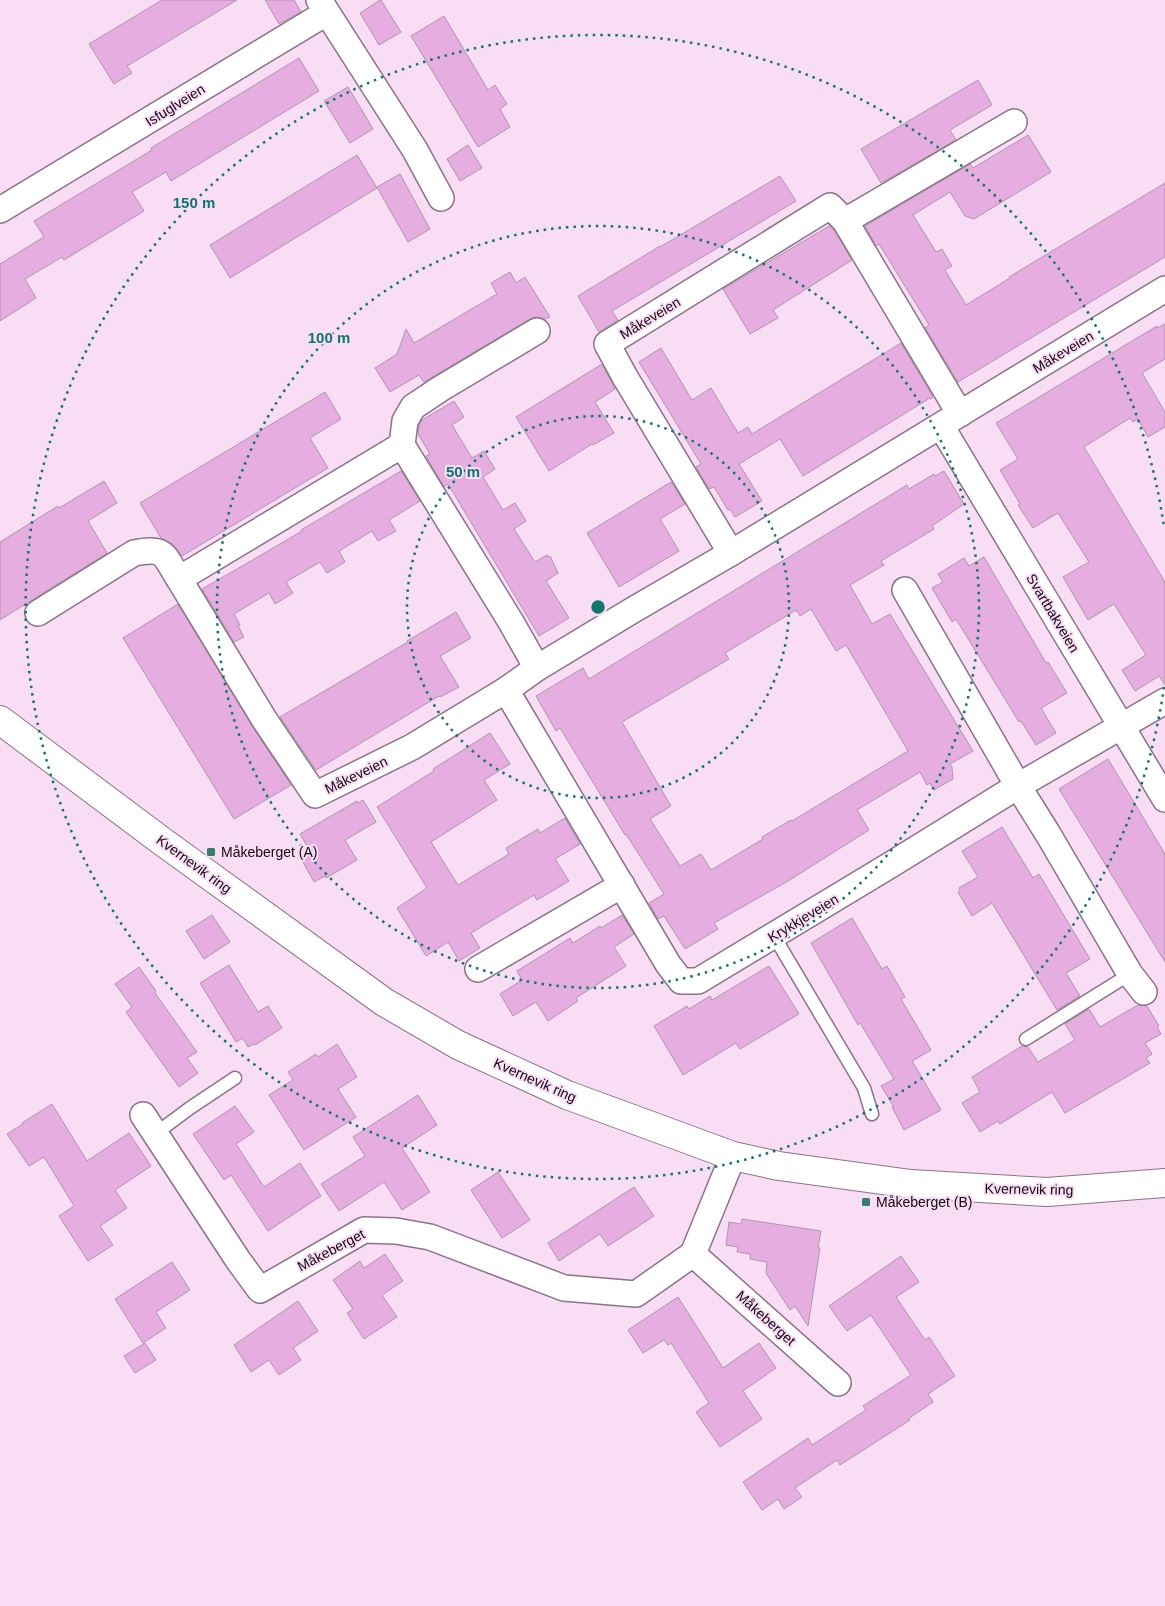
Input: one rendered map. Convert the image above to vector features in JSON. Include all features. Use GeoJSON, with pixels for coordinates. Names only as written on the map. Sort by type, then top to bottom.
{"type":"FeatureCollection","features":[{"type":"Feature","properties":{"kind":"main road","name":"Kvernevik ring"},"geometry":{"type":"LineString","coordinates":[[0,720],[163,842],[384,1002],[458,1044],[567,1095],[733,1156],[779,1166],[920,1185],[1047,1192],[1165,1183]]}},
{"type":"Feature","properties":{"kind":"street","name":"Isfuglveien"},"geometry":{"type":"LineString","coordinates":[[0,210],[323,7],[415,150],[441,198]]}},
{"type":"Feature","properties":{"kind":"street"},"geometry":{"type":"LineString","coordinates":[[845,221],[1014,122]]}},
{"type":"Feature","properties":{"kind":"street","name":"Måkeveien"},"geometry":{"type":"LineString","coordinates":[[731,554],[607,344],[830,206],[845,221],[951,420]]}},
{"type":"Feature","properties":{"kind":"street","name":"Måkeveien"},"geometry":{"type":"LineString","coordinates":[[38,613],[134,553],[151,550],[159,551],[179,579],[264,719],[315,795],[412,747],[633,610],[731,554],[1165,290]]}},
{"type":"Feature","properties":{"kind":"street"},"geometry":{"type":"LineString","coordinates":[[537,331],[440,388],[413,407],[405,421],[402,445],[538,668]]}},
{"type":"Feature","properties":{"kind":"street","name":"Svartbakveien"},"geometry":{"type":"LineString","coordinates":[[951,420],[1121,727],[1165,799]]}},
{"type":"Feature","properties":{"kind":"street"},"geometry":{"type":"LineString","coordinates":[[179,579],[402,445]]}},
{"type":"Feature","properties":{"kind":"street"},"geometry":{"type":"LineString","coordinates":[[905,590],[1018,786],[1137,984]]}},
{"type":"Feature","properties":{"kind":"street","name":"Krykkjeveien"},"geometry":{"type":"LineString","coordinates":[[506,690],[668,964],[681,981],[698,980],[774,936],[1018,786],[1165,701]]}},
{"type":"Feature","properties":{"kind":"street"},"geometry":{"type":"LineString","coordinates":[[478,969],[622,885]]}},
{"type":"Feature","properties":{"kind":"street","name":"Måkeberget"},"geometry":{"type":"LineString","coordinates":[[149,1125],[238,1260],[260,1290],[364,1230],[396,1231],[430,1238],[564,1288],[636,1294],[693,1254],[838,1383]]}},
{"type":"Feature","properties":{"kind":"street"},"geometry":{"type":"LineString","coordinates":[[693,1254],[733,1156]]}},
{"type":"Feature","properties":{"kind":"lane"},"geometry":{"type":"LineString","coordinates":[[774,936],[864,1088],[872,1114]]}},
{"type":"Feature","properties":{"kind":"lane"},"geometry":{"type":"LineString","coordinates":[[1026,1039],[1137,984]]}},
{"type":"Feature","properties":{"kind":"lane","name":"Måkeberget"},"geometry":{"type":"LineString","coordinates":[[149,1125],[235,1078]]}},
{"type":"Feature","properties":{"kind":"building"},"geometry":{"type":"Polygon","coordinates":[[[162,0],[237,0],[127,66],[132,73],[114,84],[89,44],[162,0]]]}},
{"type":"Feature","properties":{"kind":"building"},"geometry":{"type":"Polygon","coordinates":[[[265,0],[294,0],[301,12],[279,24],[265,0]]]}},
{"type":"Feature","properties":{"kind":"building"},"geometry":{"type":"Polygon","coordinates":[[[380,0],[401,32],[379,45],[360,13],[380,0]]]}},
{"type":"Feature","properties":{"kind":"building"},"geometry":{"type":"Polygon","coordinates":[[[444,16],[488,90],[495,85],[507,104],[500,109],[510,127],[478,147],[411,36],[444,16]]]}},
{"type":"Feature","properties":{"kind":"building"},"geometry":{"type":"Polygon","coordinates":[[[299,58],[319,91],[171,181],[166,172],[132,192],[144,211],[64,260],[62,257],[25,279],[36,298],[0,321],[0,264],[44,237],[34,221],[299,58]]]}},
{"type":"Feature","properties":{"kind":"building"},"geometry":{"type":"Polygon","coordinates":[[[978,80],[992,105],[950,130],[956,140],[881,183],[861,149],[978,80]]]}},
{"type":"Feature","properties":{"kind":"building"},"geometry":{"type":"Polygon","coordinates":[[[348,87],[373,129],[350,143],[324,101],[348,87]]]}},
{"type":"Feature","properties":{"kind":"building"},"geometry":{"type":"Polygon","coordinates":[[[1028,135],[1051,172],[974,219],[965,216],[950,192],[913,215],[936,252],[942,249],[952,266],[945,270],[966,305],[1165,183],[1165,257],[958,382],[925,328],[929,325],[879,244],[876,246],[865,226],[970,164],[973,168],[1028,135]]]}},
{"type":"Feature","properties":{"kind":"building"},"geometry":{"type":"Polygon","coordinates":[[[468,145],[482,168],[460,181],[447,159],[468,145]]]}},
{"type":"Feature","properties":{"kind":"building"},"geometry":{"type":"Polygon","coordinates":[[[357,155],[377,188],[230,278],[210,245],[357,155]]]}},
{"type":"Feature","properties":{"kind":"building"},"geometry":{"type":"Polygon","coordinates":[[[400,174],[430,229],[408,242],[377,187],[400,174]]]}},
{"type":"Feature","properties":{"kind":"building"},"geometry":{"type":"Polygon","coordinates":[[[780,176],[796,201],[612,311],[618,320],[599,332],[578,296],[780,176]]]}},
{"type":"Feature","properties":{"kind":"building"},"geometry":{"type":"Polygon","coordinates":[[[829,226],[834,230],[852,260],[773,310],[778,318],[750,334],[723,289],[829,226]]]}},
{"type":"Feature","properties":{"kind":"building"},"geometry":{"type":"Polygon","coordinates":[[[510,272],[516,283],[525,277],[550,317],[530,319],[424,382],[419,375],[390,392],[375,368],[397,354],[406,329],[414,343],[497,294],[491,283],[510,272]]]}},
{"type":"Feature","properties":{"kind":"building"},"geometry":{"type":"Polygon","coordinates":[[[1165,324],[1165,359],[1142,373],[1165,412],[1165,427],[1148,437],[1138,419],[1133,422],[1130,418],[1084,447],[1165,582],[1165,685],[1159,676],[1135,691],[1122,670],[1146,655],[1114,604],[1088,620],[1063,577],[1089,562],[1058,513],[1033,528],[1018,505],[1020,504],[1000,470],[1018,459],[996,423],[1157,326],[1157,328],[1165,324]]]}},
{"type":"Feature","properties":{"kind":"building"},"geometry":{"type":"Polygon","coordinates":[[[901,343],[933,397],[803,476],[780,439],[739,464],[762,501],[735,517],[730,509],[728,510],[714,487],[709,489],[696,467],[701,464],[639,362],[661,348],[692,400],[711,388],[738,433],[748,427],[752,434],[901,343]]]}},
{"type":"Feature","properties":{"kind":"building"},"geometry":{"type":"Polygon","coordinates":[[[602,364],[615,389],[595,402],[614,433],[592,444],[549,471],[516,417],[602,364]]]}},
{"type":"Feature","properties":{"kind":"building"},"geometry":{"type":"Polygon","coordinates":[[[325,392],[341,419],[310,438],[328,468],[182,556],[173,544],[161,538],[140,503],[325,392]]]}},
{"type":"Feature","properties":{"kind":"building"},"geometry":{"type":"Polygon","coordinates":[[[454,401],[464,417],[452,425],[472,458],[484,451],[495,469],[483,477],[503,510],[515,503],[526,521],[514,529],[535,562],[547,555],[548,557],[550,556],[558,573],[546,581],[569,618],[539,636],[448,484],[444,487],[426,456],[430,454],[418,434],[422,420],[454,401]]]}},
{"type":"Feature","properties":{"kind":"building"},"geometry":{"type":"Polygon","coordinates":[[[401,471],[420,501],[389,520],[396,531],[378,541],[372,531],[339,551],[345,562],[327,573],[320,562],[286,582],[293,593],[275,604],[269,593],[234,614],[244,637],[234,642],[202,589],[401,471]]]}},
{"type":"Feature","properties":{"kind":"building"},"geometry":{"type":"Polygon","coordinates":[[[944,471],[964,504],[932,526],[934,529],[881,561],[884,565],[850,585],[872,624],[890,614],[973,751],[950,764],[953,779],[934,790],[930,783],[927,785],[920,772],[857,810],[869,830],[788,881],[714,923],[718,929],[685,949],[664,916],[658,919],[649,903],[664,894],[625,835],[560,728],[556,731],[536,696],[583,668],[589,679],[907,485],[909,489],[934,474],[935,476],[944,471]],[[811,609],[800,616],[796,610],[725,653],[729,659],[622,722],[671,806],[650,819],[680,866],[701,854],[711,870],[763,839],[762,837],[908,751],[846,645],[836,651],[811,609]]]}},
{"type":"Feature","properties":{"kind":"building"},"geometry":{"type":"Polygon","coordinates":[[[104,481],[117,503],[88,521],[107,553],[0,620],[0,542],[58,506],[59,508],[104,481]]]}},
{"type":"Feature","properties":{"kind":"building"},"geometry":{"type":"Polygon","coordinates":[[[671,482],[685,504],[660,519],[679,551],[619,587],[587,533],[671,482]]]}},
{"type":"Feature","properties":{"kind":"building"},"geometry":{"type":"Polygon","coordinates":[[[984,557],[1046,663],[1048,662],[1067,693],[1041,708],[1056,733],[1036,745],[1021,721],[1019,722],[956,619],[952,622],[932,588],[943,582],[938,574],[964,558],[969,566],[984,557]]]}},
{"type":"Feature","properties":{"kind":"building"},"geometry":{"type":"Polygon","coordinates":[[[178,604],[252,726],[291,785],[234,819],[123,638],[178,604]]]}},
{"type":"Feature","properties":{"kind":"building"},"geometry":{"type":"Polygon","coordinates":[[[456,612],[471,638],[440,656],[459,687],[439,696],[316,770],[280,717],[456,612]]]}},
{"type":"Feature","properties":{"kind":"building"},"geometry":{"type":"Polygon","coordinates":[[[490,733],[510,764],[484,780],[497,800],[431,842],[458,885],[509,854],[506,848],[538,829],[540,833],[565,818],[580,844],[555,859],[569,881],[537,900],[534,895],[471,933],[480,948],[459,961],[448,942],[426,956],[397,908],[427,888],[377,807],[490,733]]]}},
{"type":"Feature","properties":{"kind":"building"},"geometry":{"type":"Polygon","coordinates":[[[1108,759],[1165,854],[1165,962],[1059,789],[1108,759]]]}},
{"type":"Feature","properties":{"kind":"building"},"geometry":{"type":"Polygon","coordinates":[[[363,800],[376,822],[345,840],[357,860],[326,878],[325,876],[314,882],[300,857],[310,851],[300,834],[357,801],[358,803],[363,800]]]}},
{"type":"Feature","properties":{"kind":"building"},"geometry":{"type":"Polygon","coordinates":[[[1002,827],[1033,878],[1039,874],[1090,959],[1066,973],[1080,996],[1057,1010],[992,903],[972,916],[958,892],[959,888],[978,877],[962,851],[1002,827]]]}},
{"type":"Feature","properties":{"kind":"building"},"geometry":{"type":"Polygon","coordinates":[[[212,915],[230,942],[204,959],[186,931],[212,915]]]}},
{"type":"Feature","properties":{"kind":"building"},"geometry":{"type":"Polygon","coordinates":[[[622,915],[634,934],[614,947],[626,966],[576,998],[578,1001],[548,1021],[536,1002],[513,1016],[500,994],[522,980],[517,971],[570,938],[573,943],[622,915]]]}},
{"type":"Feature","properties":{"kind":"building"},"geometry":{"type":"Polygon","coordinates":[[[852,918],[882,969],[887,966],[905,997],[901,999],[931,1050],[912,1061],[941,1110],[904,1130],[892,1107],[894,1107],[881,1086],[894,1079],[860,1023],[858,1025],[811,943],[852,918]]]}},
{"type":"Feature","properties":{"kind":"building"},"geometry":{"type":"Polygon","coordinates":[[[229,965],[258,1012],[268,1006],[282,1028],[255,1045],[248,1047],[243,1038],[236,1042],[200,983],[229,965]]]}},
{"type":"Feature","properties":{"kind":"building"},"geometry":{"type":"Polygon","coordinates":[[[769,966],[799,1014],[740,1049],[736,1043],[683,1075],[654,1026],[687,1006],[689,1009],[710,996],[712,1000],[769,966]]]}},
{"type":"Feature","properties":{"kind":"building"},"geometry":{"type":"Polygon","coordinates":[[[139,967],[197,1052],[187,1058],[198,1073],[179,1087],[126,1012],[132,1007],[115,984],[139,967]]]}},
{"type":"Feature","properties":{"kind":"building"},"geometry":{"type":"Polygon","coordinates":[[[1138,1005],[1147,1006],[1159,1026],[1157,1027],[1161,1034],[1145,1043],[1152,1054],[1146,1058],[1150,1063],[1065,1113],[1052,1092],[1000,1124],[998,1121],[980,1132],[962,1103],[980,1092],[972,1077],[1022,1046],[1028,1047],[1038,1062],[1075,1040],[1065,1024],[1089,1009],[1100,1027],[1138,1005]]]}},
{"type":"Feature","properties":{"kind":"building"},"geometry":{"type":"Polygon","coordinates":[[[337,1044],[357,1077],[338,1089],[356,1117],[304,1150],[269,1095],[293,1080],[288,1072],[316,1054],[318,1057],[337,1044]]]}},
{"type":"Feature","properties":{"kind":"building"},"geometry":{"type":"Polygon","coordinates":[[[418,1095],[437,1125],[402,1148],[430,1192],[402,1210],[384,1182],[339,1211],[321,1184],[365,1156],[353,1137],[418,1095]]]}},
{"type":"Feature","properties":{"kind":"building"},"geometry":{"type":"Polygon","coordinates":[[[52,1104],[87,1161],[129,1133],[151,1166],[115,1190],[127,1208],[100,1226],[113,1245],[88,1261],[59,1216],[74,1206],[44,1157],[29,1166],[7,1134],[52,1104]]]}},
{"type":"Feature","properties":{"kind":"building"},"geometry":{"type":"Polygon","coordinates":[[[235,1106],[254,1132],[236,1144],[264,1187],[300,1163],[321,1196],[268,1231],[231,1175],[224,1180],[193,1134],[235,1106]]]}},
{"type":"Feature","properties":{"kind":"building"},"geometry":{"type":"Polygon","coordinates":[[[498,1172],[530,1220],[502,1238],[471,1190],[498,1172]]]}},
{"type":"Feature","properties":{"kind":"building"},"geometry":{"type":"Polygon","coordinates":[[[634,1187],[654,1216],[608,1246],[600,1234],[559,1261],[548,1243],[634,1187]]]}},
{"type":"Feature","properties":{"kind":"building"},"geometry":{"type":"Polygon","coordinates":[[[742,1219],[821,1231],[808,1326],[795,1306],[790,1310],[766,1273],[767,1262],[750,1259],[750,1254],[737,1252],[738,1247],[726,1245],[729,1222],[741,1224],[742,1219]]]}},
{"type":"Feature","properties":{"kind":"building"},"geometry":{"type":"Polygon","coordinates":[[[385,1254],[403,1281],[382,1295],[397,1317],[364,1339],[347,1313],[353,1309],[333,1280],[360,1261],[364,1268],[385,1254]]]}},
{"type":"Feature","properties":{"kind":"building"},"geometry":{"type":"Polygon","coordinates":[[[901,1256],[919,1282],[896,1297],[925,1340],[929,1337],[955,1376],[928,1394],[933,1402],[908,1419],[910,1420],[840,1465],[837,1460],[795,1488],[802,1497],[784,1509],[778,1499],[762,1510],[743,1482],[808,1438],[812,1445],[866,1410],[863,1406],[911,1375],[871,1315],[847,1331],[829,1306],[901,1256]]]}},
{"type":"Feature","properties":{"kind":"building"},"geometry":{"type":"Polygon","coordinates":[[[172,1262],[190,1290],[156,1312],[166,1328],[143,1343],[115,1299],[172,1262]]]}},
{"type":"Feature","properties":{"kind":"building"},"geometry":{"type":"Polygon","coordinates":[[[678,1297],[723,1368],[759,1343],[776,1368],[743,1391],[762,1419],[720,1447],[696,1412],[709,1403],[671,1343],[668,1345],[664,1340],[643,1353],[628,1330],[678,1297]]]}},
{"type":"Feature","properties":{"kind":"building"},"geometry":{"type":"Polygon","coordinates":[[[298,1301],[318,1331],[293,1348],[301,1360],[279,1375],[269,1360],[251,1372],[234,1345],[298,1301]]]}},
{"type":"Feature","properties":{"kind":"building"},"geometry":{"type":"Polygon","coordinates":[[[145,1343],[156,1360],[135,1373],[124,1356],[145,1343]]]}},
{"type":"Feature","properties":{"kind":"place","name":"Måkeberget (A)"},"geometry":{"type":"Point","coordinates":[211,852]}},
{"type":"Feature","properties":{"kind":"place","name":"Måkeberget (B)"},"geometry":{"type":"Point","coordinates":[866,1202]}}]}
